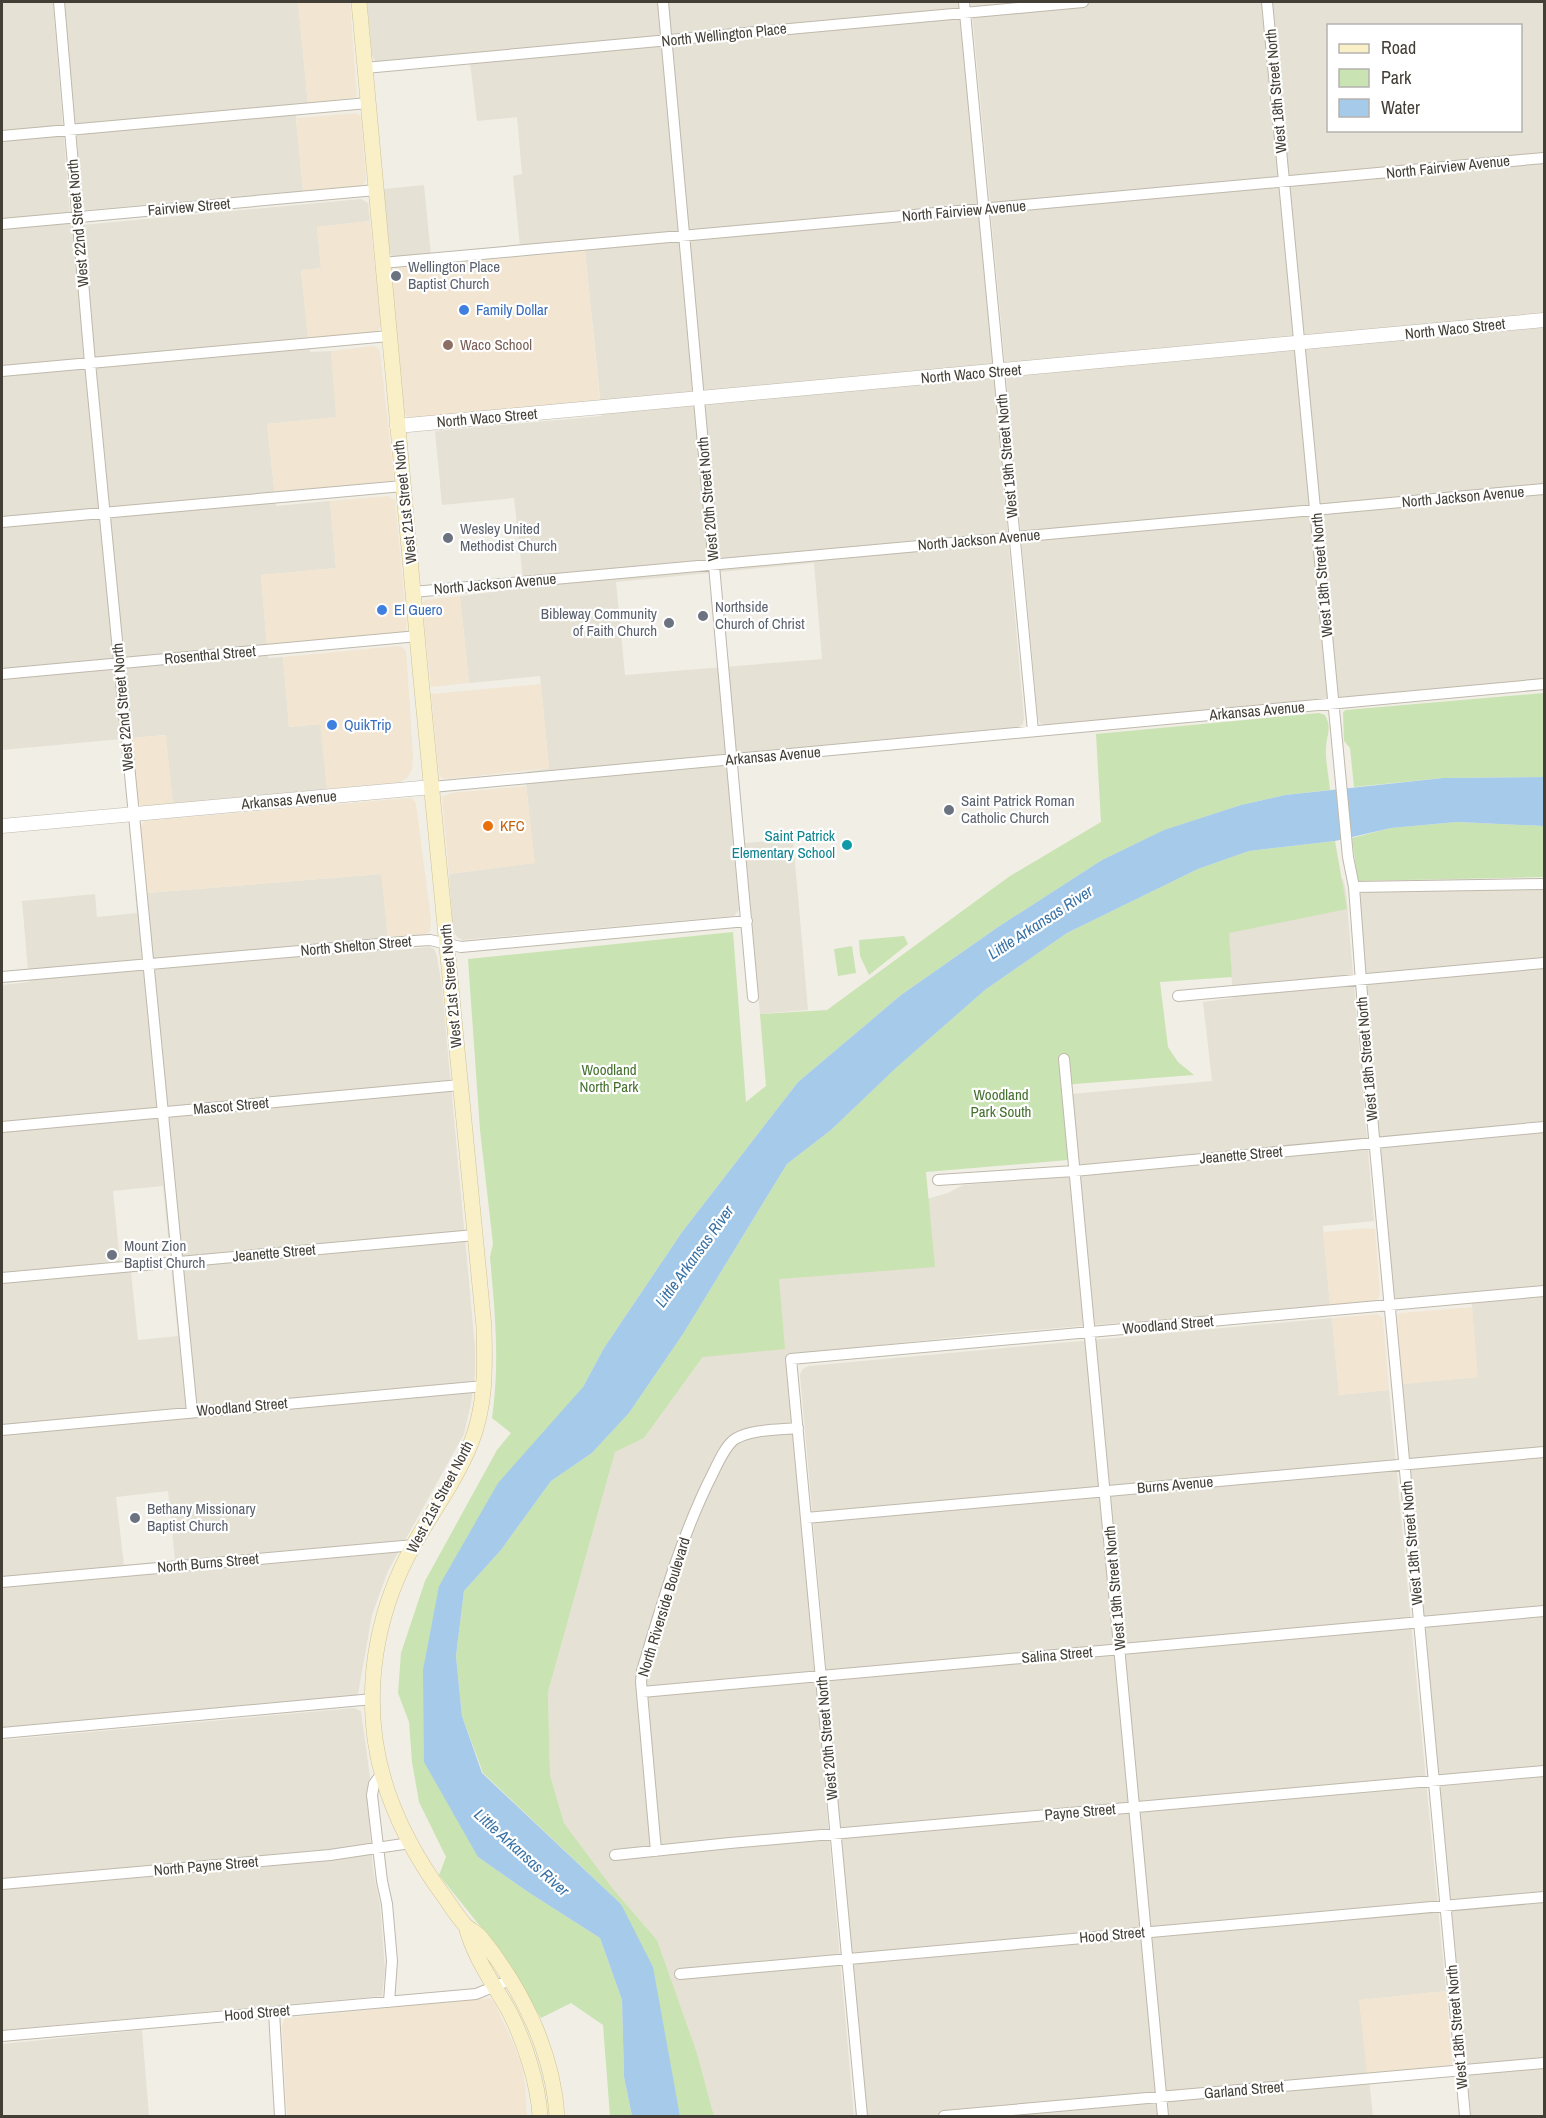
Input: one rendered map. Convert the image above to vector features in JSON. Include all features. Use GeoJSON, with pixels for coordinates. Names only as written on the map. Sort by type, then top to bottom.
{"type":"FeatureCollection","features":[{"type":"Feature","properties":{"kind":"main road","name":"West 21st Street North"},"geometry":{"type":"LineString","coordinates":[[359,2],[397,426],[484,1327],[485,1376],[481,1412],[471,1443],[456,1474],[414,1545],[388,1603],[377,1642],[373,1675],[375,1740],[392,1807],[419,1862],[466,1926],[481,1937],[526,2008],[542,2045],[554,2087],[557,2116]]}},
{"type":"Feature","properties":{"kind":"main road","name":"West 21st Street North"},"geometry":{"type":"LineString","coordinates":[[466,1926],[471,1947],[511,2015],[533,2078],[540,2116]]}},
{"type":"Feature","properties":{"kind":"street","name":"West 22nd Street North"},"geometry":{"type":"LineString","coordinates":[[59,2],[118,663],[192,1412]]}},
{"type":"Feature","properties":{"kind":"street","name":"West 20th Street North"},"geometry":{"type":"LineString","coordinates":[[663,2],[753,997]]}},
{"type":"Feature","properties":{"kind":"street","name":"North Wellington Place"},"geometry":{"type":"LineString","coordinates":[[365,68],[666,41],[965,7],[1083,2]]}},
{"type":"Feature","properties":{"kind":"street","name":"West 18th Street North"},"geometry":{"type":"LineString","coordinates":[[1267,2],[1348,857],[1354,887],[1360,980],[1465,2116]]}},
{"type":"Feature","properties":{"kind":"street","name":"West 19th Street North"},"geometry":{"type":"LineString","coordinates":[[965,7],[1033,731]]}},
{"type":"Feature","properties":{"kind":"street"},"geometry":{"type":"LineString","coordinates":[[2,136],[368,103]]}},
{"type":"Feature","properties":{"kind":"street","name":"North Fairview Avenue"},"geometry":{"type":"LineString","coordinates":[[382,263],[1545,158]]}},
{"type":"Feature","properties":{"kind":"street","name":"Fairview Street"},"geometry":{"type":"LineString","coordinates":[[2,224],[376,190]]}},
{"type":"Feature","properties":{"kind":"street","name":"North Waco Street"},"geometry":{"type":"LineString","coordinates":[[397,426],[1545,320]]}},
{"type":"Feature","properties":{"kind":"street"},"geometry":{"type":"LineString","coordinates":[[2,371],[389,336]]}},
{"type":"Feature","properties":{"kind":"street"},"geometry":{"type":"LineString","coordinates":[[2,522],[403,486]]}},
{"type":"Feature","properties":{"kind":"street","name":"North Jackson Avenue"},"geometry":{"type":"LineString","coordinates":[[413,592],[1545,489]]}},
{"type":"Feature","properties":{"kind":"street","name":"Rosenthal Street"},"geometry":{"type":"LineString","coordinates":[[2,674],[418,636]]}},
{"type":"Feature","properties":{"kind":"street","name":"Arkansas Avenue"},"geometry":{"type":"LineString","coordinates":[[2,826],[1545,684]]}},
{"type":"Feature","properties":{"kind":"street"},"geometry":{"type":"LineString","coordinates":[[1354,887],[1545,884]]}},
{"type":"Feature","properties":{"kind":"street","name":"North Shelton Street"},"geometry":{"type":"LineString","coordinates":[[2,977],[414,941],[430,940],[461,947],[747,921]]}},
{"type":"Feature","properties":{"kind":"street"},"geometry":{"type":"LineString","coordinates":[[1178,996],[1545,963]]}},
{"type":"Feature","properties":{"kind":"street","name":"West 19th Street North"},"geometry":{"type":"LineString","coordinates":[[1064,1059],[1163,2116]]}},
{"type":"Feature","properties":{"kind":"street","name":"Mascot Street"},"geometry":{"type":"LineString","coordinates":[[2,1127],[460,1085]]}},
{"type":"Feature","properties":{"kind":"street","name":"Jeanette Street"},"geometry":{"type":"LineString","coordinates":[[938,1180],[1074,1171],[1545,1127]]}},
{"type":"Feature","properties":{"kind":"street","name":"Jeanette Street"},"geometry":{"type":"LineString","coordinates":[[2,1278],[475,1235]]}},
{"type":"Feature","properties":{"kind":"street","name":"Woodland Street"},"geometry":{"type":"LineString","coordinates":[[792,1359],[1545,1291]]}},
{"type":"Feature","properties":{"kind":"street","name":"West 20th Street North"},"geometry":{"type":"LineString","coordinates":[[792,1359],[862,2116]]}},
{"type":"Feature","properties":{"kind":"street","name":"Woodland Street"},"geometry":{"type":"LineString","coordinates":[[2,1430],[483,1386]]}},
{"type":"Feature","properties":{"kind":"street","name":"North Riverside Boulevard"},"geometry":{"type":"LineString","coordinates":[[656,1851],[642,1671],[681,1545],[718,1463],[734,1440],[745,1435],[798,1428]]}},
{"type":"Feature","properties":{"kind":"street","name":"Burns Avenue"},"geometry":{"type":"LineString","coordinates":[[806,1518],[1545,1452]]}},
{"type":"Feature","properties":{"kind":"street","name":"North Burns Street"},"geometry":{"type":"LineString","coordinates":[[2,1582],[414,1545]]}},
{"type":"Feature","properties":{"kind":"street","name":"Salina Street"},"geometry":{"type":"LineString","coordinates":[[642,1692],[1545,1611]]}},
{"type":"Feature","properties":{"kind":"street"},"geometry":{"type":"LineString","coordinates":[[2,1733],[373,1699]]}},
{"type":"Feature","properties":{"kind":"street","name":"Payne Street"},"geometry":{"type":"LineString","coordinates":[[615,1855],[1545,1771]]}},
{"type":"Feature","properties":{"kind":"street"},"geometry":{"type":"LineString","coordinates":[[382,1773],[374,1784],[372,1795],[387,1904],[392,1961],[389,2002]]}},
{"type":"Feature","properties":{"kind":"street","name":"North Payne Street"},"geometry":{"type":"LineString","coordinates":[[2,1884],[378,1849],[410,1844]]}},
{"type":"Feature","properties":{"kind":"street","name":"Hood Street"},"geometry":{"type":"LineString","coordinates":[[680,1974],[1545,1897]]}},
{"type":"Feature","properties":{"kind":"street","name":"Hood Street"},"geometry":{"type":"LineString","coordinates":[[2,2036],[476,1994],[510,1980]]}},
{"type":"Feature","properties":{"kind":"street"},"geometry":{"type":"LineString","coordinates":[[274,2012],[280,2116]]}},
{"type":"Feature","properties":{"kind":"street","name":"Garland Street"},"geometry":{"type":"LineString","coordinates":[[944,2116],[1545,2063]]}},
{"type":"Feature","properties":{"kind":"shaded area"},"geometry":{"type":"Polygon","coordinates":[[[2,2],[53,2],[71,226],[361,199],[368,203],[370,221],[317,227],[321,268],[301,271],[310,352],[331,351],[337,417],[267,424],[276,506],[330,501],[336,568],[261,575],[268,658],[283,657],[289,727],[321,724],[327,789],[173,804],[165,735],[2,750],[2,2]]]}},
{"type":"Feature","properties":{"kind":"shaded area"},"geometry":{"type":"Polygon","coordinates":[[[64,2],[298,2],[308,104],[295,107],[303,191],[86,210],[83,206],[64,2]]]}},
{"type":"Feature","properties":{"kind":"shaded area"},"geometry":{"type":"Polygon","coordinates":[[[298,2],[350,2],[357,97],[308,104],[298,2]]]}},
{"type":"Feature","properties":{"kind":"shaded area"},"geometry":{"type":"Polygon","coordinates":[[[367,2],[959,2],[1023,724],[1019,727],[726,754],[739,910],[734,916],[462,940],[453,931],[449,874],[534,863],[525,772],[549,768],[540,676],[469,683],[460,596],[524,588],[514,498],[442,505],[435,431],[602,416],[584,241],[520,247],[513,176],[522,174],[517,117],[477,121],[469,54],[380,63],[375,61],[372,55],[367,2]],[[814,563],[616,582],[625,675],[822,659],[814,563]]]}},
{"type":"Feature","properties":{"kind":"shaded area"},"geometry":{"type":"Polygon","coordinates":[[[971,2],[1544,2],[1544,679],[1047,726],[1040,723],[971,2]]]}},
{"type":"Feature","properties":{"kind":"shaded area"},"geometry":{"type":"Polygon","coordinates":[[[357,113],[361,117],[366,180],[364,184],[303,191],[296,118],[357,113]]]}},
{"type":"Feature","properties":{"kind":"shaded area"},"geometry":{"type":"Polygon","coordinates":[[[424,185],[431,256],[395,258],[390,254],[383,189],[424,185]]]}},
{"type":"Feature","properties":{"kind":"shaded area"},"geometry":{"type":"Polygon","coordinates":[[[370,221],[381,325],[378,331],[375,334],[308,341],[301,270],[321,268],[317,227],[370,221]]]}},
{"type":"Feature","properties":{"kind":"shaded area"},"geometry":{"type":"Polygon","coordinates":[[[585,251],[600,402],[413,419],[407,416],[403,409],[390,279],[392,270],[585,251]]]}},
{"type":"Feature","properties":{"kind":"shaded area"},"geometry":{"type":"Polygon","coordinates":[[[372,346],[380,351],[394,478],[392,482],[275,495],[267,424],[336,417],[331,351],[372,346]]]}},
{"type":"Feature","properties":{"kind":"shaded area"},"geometry":{"type":"Polygon","coordinates":[[[388,496],[395,500],[406,630],[403,633],[267,646],[261,575],[336,568],[330,501],[388,496]]]}},
{"type":"Feature","properties":{"kind":"shaded area"},"geometry":{"type":"Polygon","coordinates":[[[460,596],[469,683],[431,687],[422,603],[425,600],[460,596]]]}},
{"type":"Feature","properties":{"kind":"shaded area"},"geometry":{"type":"Polygon","coordinates":[[[398,646],[406,651],[412,769],[408,777],[399,783],[327,789],[320,724],[289,727],[283,657],[398,646]]]}},
{"type":"Feature","properties":{"kind":"shaded area"},"geometry":{"type":"Polygon","coordinates":[[[541,684],[549,768],[447,779],[439,775],[431,694],[541,684]]]}},
{"type":"Feature","properties":{"kind":"shaded area"},"geometry":{"type":"Polygon","coordinates":[[[166,735],[173,804],[143,808],[137,800],[131,738],[166,735]]]}},
{"type":"Feature","properties":{"kind":"shaded area"},"geometry":{"type":"Polygon","coordinates":[[[526,786],[535,863],[449,874],[442,797],[451,793],[526,786]]]}},
{"type":"Feature","properties":{"kind":"shaded area"},"geometry":{"type":"Polygon","coordinates":[[[413,799],[416,804],[431,919],[430,931],[426,934],[388,938],[381,874],[147,893],[140,830],[144,821],[413,799]]]}},
{"type":"Feature","properties":{"kind":"shaded area"},"geometry":{"type":"Polygon","coordinates":[[[793,839],[808,1010],[760,1014],[745,843],[793,839]]]}},
{"type":"Feature","properties":{"kind":"shaded area"},"geometry":{"type":"Polygon","coordinates":[[[382,874],[389,951],[429,947],[434,949],[442,988],[475,1347],[475,1374],[471,1403],[464,1434],[388,1571],[372,1615],[358,1694],[354,1697],[2,1728],[2,985],[29,982],[22,901],[95,894],[97,917],[137,913],[135,894],[382,874]],[[163,1186],[113,1191],[120,1262],[130,1262],[138,1340],[178,1336],[163,1186]],[[168,1491],[116,1497],[124,1565],[175,1560],[168,1491]]]}},
{"type":"Feature","properties":{"kind":"shaded area"},"geometry":{"type":"Polygon","coordinates":[[[1343,879],[1346,892],[1374,1221],[1323,1226],[1330,1305],[985,1334],[786,1355],[854,2116],[714,2116],[697,2053],[657,1940],[613,1889],[564,1823],[550,1775],[548,1692],[615,1452],[644,1438],[740,1307],[772,1280],[927,1199],[948,1193],[963,1185],[1079,1175],[1072,1094],[1212,1081],[1203,1002],[1233,998],[1227,912],[1292,887],[1343,879]]]}},
{"type":"Feature","properties":{"kind":"shaded area"},"geometry":{"type":"Polygon","coordinates":[[[1544,889],[1544,2116],[1471,2116],[1402,1384],[1477,1377],[1472,1307],[1470,1292],[1401,1298],[1395,1298],[1393,1293],[1359,898],[1362,893],[1367,892],[1544,889]]]}},
{"type":"Feature","properties":{"kind":"shaded area"},"geometry":{"type":"Polygon","coordinates":[[[1375,1229],[1380,1293],[1378,1299],[1330,1305],[1323,1232],[1375,1229]]]}},
{"type":"Feature","properties":{"kind":"shaded area"},"geometry":{"type":"Polygon","coordinates":[[[1472,1307],[1478,1377],[1402,1384],[1397,1315],[1472,1307]]]}},
{"type":"Feature","properties":{"kind":"shaded area"},"geometry":{"type":"Polygon","coordinates":[[[1377,1314],[1383,1318],[1389,1390],[1339,1395],[1332,1318],[1377,1314]]]}},
{"type":"Feature","properties":{"kind":"shaded area"},"geometry":{"type":"Polygon","coordinates":[[[1332,1318],[1339,1395],[1389,1390],[1446,1991],[1360,2000],[1373,2116],[866,2116],[800,1375],[802,1370],[808,1366],[1332,1318]]]}},
{"type":"Feature","properties":{"kind":"shaded area"},"geometry":{"type":"Polygon","coordinates":[[[354,1708],[361,1711],[370,1777],[367,1794],[385,1970],[382,1996],[2,2030],[2,1740],[354,1708]]]}},
{"type":"Feature","properties":{"kind":"shaded area"},"geometry":{"type":"Polygon","coordinates":[[[1446,1991],[1451,2065],[1367,2074],[1359,2000],[1446,1991]]]}},
{"type":"Feature","properties":{"kind":"shaded area"},"geometry":{"type":"Polygon","coordinates":[[[490,1998],[515,2047],[522,2067],[527,2116],[287,2116],[282,2026],[285,2018],[490,1998]]]}},
{"type":"Feature","properties":{"kind":"shaded area"},"geometry":{"type":"Polygon","coordinates":[[[142,2030],[149,2116],[2,2116],[2,2044],[142,2030]]]}},
{"type":"Feature","properties":{"kind":"green space"},"geometry":{"type":"Polygon","coordinates":[[[1544,693],[1544,777],[1443,778],[1354,787],[1350,748],[1344,741],[1343,712],[1346,710],[1544,693]]]}},
{"type":"Feature","properties":{"kind":"green space","name":"Woodland North Park"},"geometry":{"type":"Polygon","coordinates":[[[1319,713],[1325,715],[1328,724],[1326,752],[1330,790],[1285,795],[1241,805],[1165,830],[1102,860],[998,927],[901,995],[798,1082],[682,1232],[604,1348],[583,1387],[559,1417],[439,1586],[478,1857],[600,1938],[622,2000],[624,2077],[632,2116],[610,2116],[603,2025],[571,2003],[541,2018],[488,1936],[439,1875],[446,1857],[419,1802],[412,1762],[409,1722],[398,1693],[401,1653],[425,1581],[497,1450],[511,1433],[492,1418],[496,1357],[490,1257],[493,1244],[480,1130],[468,959],[733,932],[746,1102],[766,1086],[760,1014],[827,1010],[1010,876],[1101,822],[1096,734],[1319,713]]]}},
{"type":"Feature","properties":{"kind":"green space"},"geometry":{"type":"Polygon","coordinates":[[[1457,822],[1544,826],[1544,877],[1358,881],[1352,838],[1391,828],[1457,822]]]}},
{"type":"Feature","properties":{"kind":"green space","name":"Woodland Park South"},"geometry":{"type":"Polygon","coordinates":[[[1335,841],[1347,909],[1229,933],[1232,977],[1160,982],[1168,1047],[1178,1062],[1194,1075],[1061,1085],[1068,1160],[926,1172],[935,1267],[779,1279],[785,1349],[703,1357],[644,1438],[615,1452],[548,1692],[550,1775],[564,1823],[613,1889],[657,1940],[697,2053],[714,2116],[680,2116],[667,2051],[621,1904],[483,1773],[462,1716],[456,1656],[464,1591],[501,1550],[551,1481],[592,1453],[629,1413],[683,1334],[787,1164],[831,1130],[896,1068],[985,990],[1067,933],[1198,869],[1249,851],[1335,841]]]}},
{"type":"Feature","properties":{"kind":"green space"},"geometry":{"type":"Polygon","coordinates":[[[904,936],[908,944],[869,975],[860,956],[859,940],[904,936]]]}},
{"type":"Feature","properties":{"kind":"green space"},"geometry":{"type":"Polygon","coordinates":[[[852,946],[856,973],[838,976],[834,949],[852,946]]]}},
{"type":"Feature","properties":{"kind":"water","name":"Little Arkansas River"},"geometry":{"type":"Polygon","coordinates":[[[1544,777],[1544,826],[1457,822],[1391,828],[1335,841],[1249,851],[1198,869],[1067,933],[985,990],[896,1068],[831,1130],[787,1164],[683,1334],[629,1413],[592,1453],[551,1481],[501,1550],[464,1591],[456,1656],[462,1716],[482,1773],[621,1904],[653,1967],[680,2116],[632,2116],[624,2077],[622,2000],[600,1938],[478,1857],[424,1762],[423,1670],[439,1586],[498,1483],[583,1387],[604,1348],[682,1232],[798,1082],[901,995],[998,927],[1102,860],[1164,830],[1241,805],[1285,795],[1443,778],[1544,777]]]}},
{"type":"Feature","properties":{"kind":"place","name":"Wellington Place Baptist Church"},"geometry":{"type":"Point","coordinates":[396,276]}},
{"type":"Feature","properties":{"kind":"place","name":"Family Dollar"},"geometry":{"type":"Point","coordinates":[464,310]}},
{"type":"Feature","properties":{"kind":"place","name":"Waco School"},"geometry":{"type":"Point","coordinates":[448,345]}},
{"type":"Feature","properties":{"kind":"place","name":"Wesley United Methodist Church"},"geometry":{"type":"Point","coordinates":[448,538]}},
{"type":"Feature","properties":{"kind":"place","name":"El Guero"},"geometry":{"type":"Point","coordinates":[382,610]}},
{"type":"Feature","properties":{"kind":"place","name":"Northside Church of Christ"},"geometry":{"type":"Point","coordinates":[703,616]}},
{"type":"Feature","properties":{"kind":"place","name":"Bibleway Community of Faith Church"},"geometry":{"type":"Point","coordinates":[669,623]}},
{"type":"Feature","properties":{"kind":"place","name":"QuikTrip"},"geometry":{"type":"Point","coordinates":[332,725]}},
{"type":"Feature","properties":{"kind":"place","name":"Saint Patrick Roman Catholic Church"},"geometry":{"type":"Point","coordinates":[949,810]}},
{"type":"Feature","properties":{"kind":"place","name":"KFC"},"geometry":{"type":"Point","coordinates":[488,826]}},
{"type":"Feature","properties":{"kind":"place","name":"Saint Patrick Elementary School"},"geometry":{"type":"Point","coordinates":[847,845]}},
{"type":"Feature","properties":{"kind":"place","name":"Mount Zion Baptist Church"},"geometry":{"type":"Point","coordinates":[112,1255]}},
{"type":"Feature","properties":{"kind":"place","name":"Bethany Missionary Baptist Church"},"geometry":{"type":"Point","coordinates":[135,1518]}}]}
